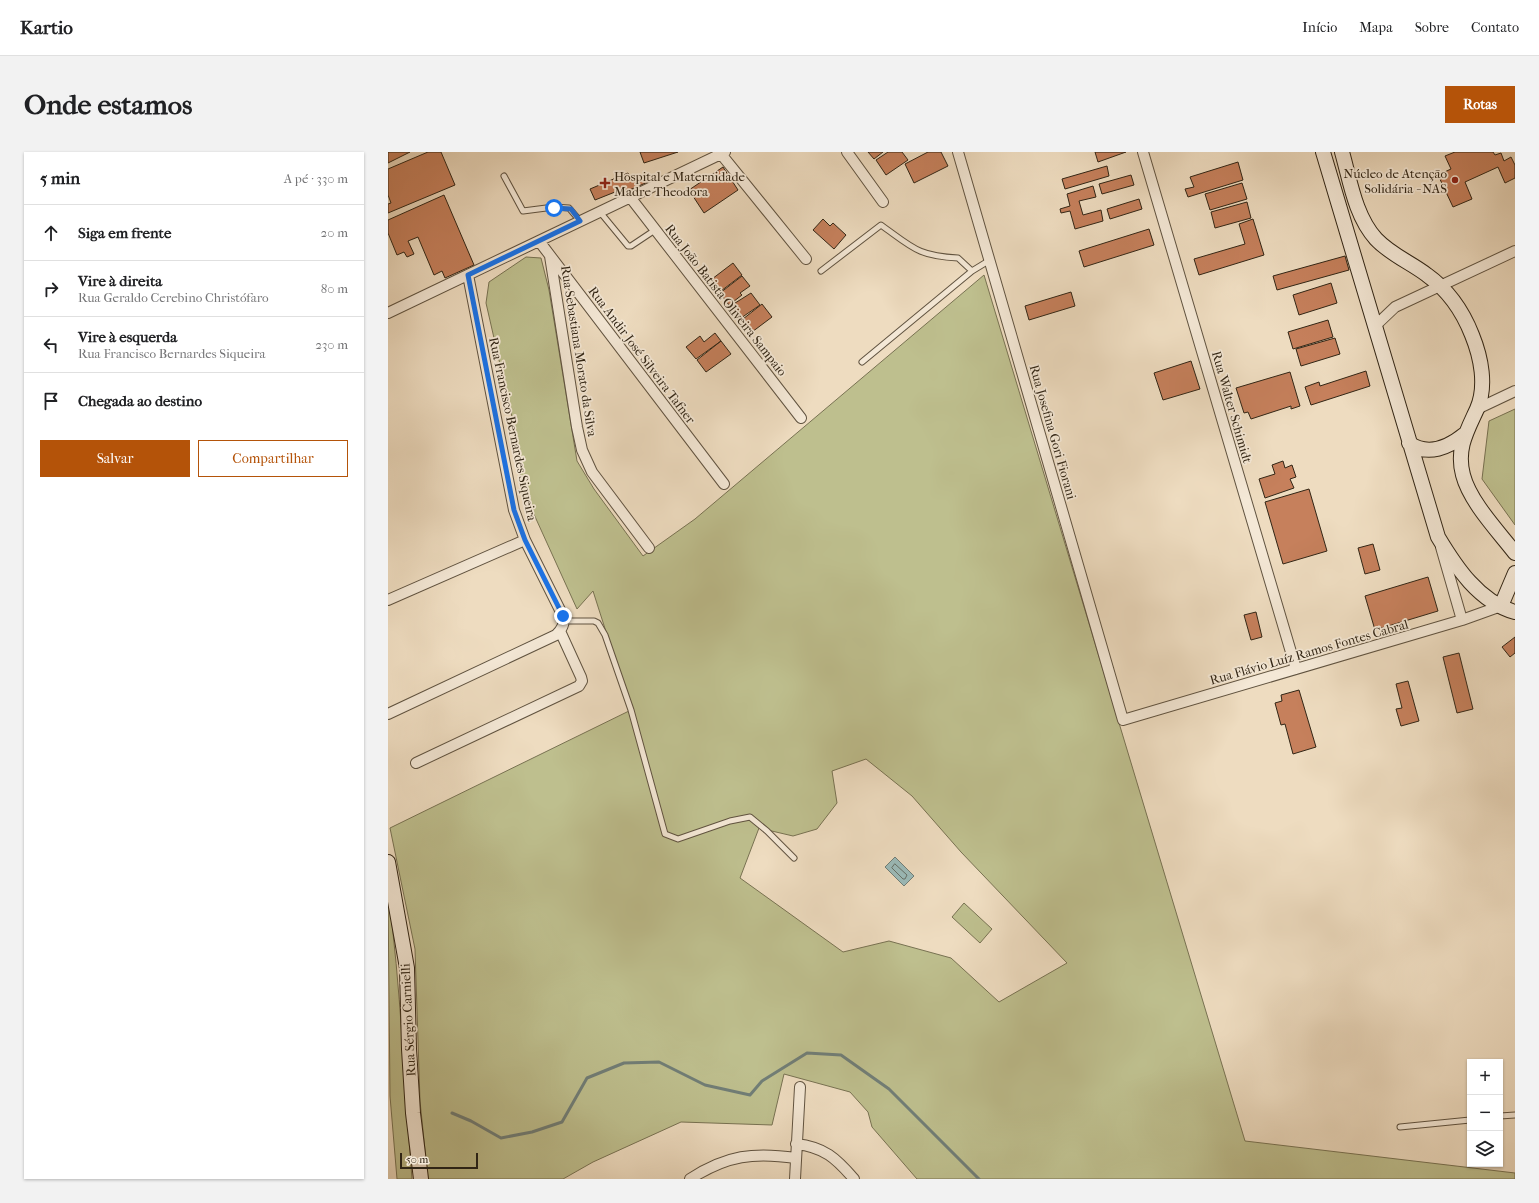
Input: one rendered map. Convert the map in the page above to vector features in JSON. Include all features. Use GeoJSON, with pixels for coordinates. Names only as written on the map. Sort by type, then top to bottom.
{"type":"FeatureCollection","features":[{"type":"Feature","properties":{"kind":"street"},"geometry":{"type":"LineString","coordinates":[[847,152],[883,202]]}},
{"type":"Feature","properties":{"kind":"street","name":"Rua Josefina Gori Fiorani"},"geometry":{"type":"LineString","coordinates":[[958,152],[1123,720]]}},
{"type":"Feature","properties":{"kind":"street","name":"Rua Walter Schimidt"},"geometry":{"type":"LineString","coordinates":[[1143,152],[1296,669]]}},
{"type":"Feature","properties":{"kind":"street"},"geometry":{"type":"LineString","coordinates":[[1323,152],[1462,620]]}},
{"type":"Feature","properties":{"kind":"street"},"geometry":{"type":"LineString","coordinates":[[1342,152],[1359,210],[1365,224],[1375,238],[1392,254],[1427,275],[1440,286],[1462,314],[1473,336],[1480,361],[1482,380],[1477,409],[1465,434],[1461,456],[1463,475],[1472,495],[1515,553]]}},
{"type":"Feature","properties":{"kind":"street"},"geometry":{"type":"LineString","coordinates":[[388,313],[723,153],[806,259]]}},
{"type":"Feature","properties":{"kind":"street","name":"Rua João Batista Oliveira Sampaio"},"geometry":{"type":"LineString","coordinates":[[630,197],[801,418]]}},
{"type":"Feature","properties":{"kind":"street","name":"Rua Andir José Silveira Tafner"},"geometry":{"type":"LineString","coordinates":[[539,241],[724,484]]}},
{"type":"Feature","properties":{"kind":"street"},"geometry":{"type":"LineString","coordinates":[[1375,326],[1395,307],[1515,251]]}},
{"type":"Feature","properties":{"kind":"street","name":"Rua Sebastiana Morato da Silva"},"geometry":{"type":"LineString","coordinates":[[550,256],[576,427],[582,450],[592,472],[649,548]]}},
{"type":"Feature","properties":{"kind":"street","name":"Rua Francisco Bernardes Siqueira"},"geometry":{"type":"LineString","coordinates":[[416,762],[579,686],[582,682],[562,626],[563,616],[525,540],[514,510],[468,275]]}},
{"type":"Feature","properties":{"kind":"street"},"geometry":{"type":"LineString","coordinates":[[1477,409],[1515,391]]}},
{"type":"Feature","properties":{"kind":"street"},"geometry":{"type":"LineString","coordinates":[[1409,443],[1416,448],[1434,450],[1454,442],[1465,434]]}},
{"type":"Feature","properties":{"kind":"street"},"geometry":{"type":"LineString","coordinates":[[1438,537],[1462,574],[1479,591],[1501,606],[1515,612]]}},
{"type":"Feature","properties":{"kind":"street"},"geometry":{"type":"LineString","coordinates":[[388,600],[525,540]]}},
{"type":"Feature","properties":{"kind":"street"},"geometry":{"type":"LineString","coordinates":[[1501,606],[1515,573]]}},
{"type":"Feature","properties":{"kind":"street","name":"Rua Flávio Luíz Ramos Fontes Cabral"},"geometry":{"type":"LineString","coordinates":[[1123,720],[1462,620],[1501,606]]}},
{"type":"Feature","properties":{"kind":"street"},"geometry":{"type":"LineString","coordinates":[[388,714],[562,626]]}},
{"type":"Feature","properties":{"kind":"street","name":"Rua Sérgio Carnielli"},"geometry":{"type":"LineString","coordinates":[[388,862],[407,968],[409,1049],[413,1113],[421,1179]]}},
{"type":"Feature","properties":{"kind":"street"},"geometry":{"type":"LineString","coordinates":[[795,1179],[800,1086]]}},
{"type":"Feature","properties":{"kind":"street"},"geometry":{"type":"LineString","coordinates":[[796,1144],[815,1146],[823,1151],[854,1179]]}},
{"type":"Feature","properties":{"kind":"street"},"geometry":{"type":"LineString","coordinates":[[690,1179],[725,1161],[750,1155],[796,1158]]}},
{"type":"Feature","properties":{"kind":"lane"},"geometry":{"type":"LineString","coordinates":[[504,176],[523,211],[569,208],[580,221]]}},
{"type":"Feature","properties":{"kind":"lane"},"geometry":{"type":"LineString","coordinates":[[600,212],[628,246],[631,246],[655,230]]}},
{"type":"Feature","properties":{"kind":"lane"},"geometry":{"type":"LineString","coordinates":[[821,271],[881,225],[914,250],[936,257],[958,258],[972,271]]}},
{"type":"Feature","properties":{"kind":"lane"},"geometry":{"type":"LineString","coordinates":[[862,362],[972,271],[990,260]]}},
{"type":"Feature","properties":{"kind":"lane"},"geometry":{"type":"LineString","coordinates":[[562,626],[594,620],[598,623],[605,635],[631,710],[665,834],[678,839],[730,820],[750,817],[768,831],[794,858]]}},
{"type":"Feature","properties":{"kind":"lane"},"geometry":{"type":"LineString","coordinates":[[1503,1116],[1515,1115]]}},
{"type":"Feature","properties":{"kind":"lane"},"geometry":{"type":"LineString","coordinates":[[1400,1127],[1467,1120]]}},
{"type":"Feature","properties":{"kind":"green space"},"geometry":{"type":"Polygon","coordinates":[[[526,257],[541,258],[549,290],[577,461],[594,489],[643,556],[695,519],[984,275],[1245,1141],[1515,1173],[1515,1179],[917,1179],[872,1127],[868,1112],[850,1092],[784,1074],[772,1125],[681,1122],[593,1162],[563,1179],[428,1179],[420,1101],[415,949],[390,828],[631,710],[593,591],[577,609],[522,488],[512,417],[486,303],[489,282],[526,257]],[[866,759],[832,771],[837,803],[817,829],[793,836],[759,828],[740,878],[843,952],[889,941],[951,958],[999,1002],[1067,963],[961,852],[912,796],[866,759]]]}},
{"type":"Feature","properties":{"kind":"green space"},"geometry":{"type":"Polygon","coordinates":[[[1515,409],[1515,525],[1482,479],[1489,421],[1515,409]]]}},
{"type":"Feature","properties":{"kind":"green space"},"geometry":{"type":"Polygon","coordinates":[[[388,892],[399,999],[412,1179],[397,1179],[390,1096],[388,892]]]}},
{"type":"Feature","properties":{"kind":"green space"},"geometry":{"type":"Polygon","coordinates":[[[964,903],[992,929],[980,943],[952,917],[964,903]]]}},
{"type":"Feature","properties":{"kind":"water"},"geometry":{"type":"Polygon","coordinates":[[[895,857],[914,876],[904,886],[885,867],[895,857]]]}},
{"type":"Feature","properties":{"kind":"building"},"geometry":{"type":"Polygon","coordinates":[[[388,152],[410,152],[388,163],[388,152]]]}},
{"type":"Feature","properties":{"kind":"building"},"geometry":{"type":"Polygon","coordinates":[[[428,152],[441,152],[455,185],[388,213],[388,204],[391,203],[388,195],[388,169],[428,152]]]}},
{"type":"Feature","properties":{"kind":"building"},"geometry":{"type":"Polygon","coordinates":[[[640,152],[678,152],[644,163],[640,152]]]}},
{"type":"Feature","properties":{"kind":"building"},"geometry":{"type":"Polygon","coordinates":[[[868,152],[883,152],[874,159],[868,152]]]}},
{"type":"Feature","properties":{"kind":"building"},"geometry":{"type":"Polygon","coordinates":[[[888,152],[902,152],[908,160],[886,175],[876,160],[888,152]]]}},
{"type":"Feature","properties":{"kind":"building"},"geometry":{"type":"Polygon","coordinates":[[[928,152],[941,152],[948,166],[914,183],[905,164],[928,152]]]}},
{"type":"Feature","properties":{"kind":"building"},"geometry":{"type":"Polygon","coordinates":[[[1095,152],[1126,152],[1098,162],[1095,152]]]}},
{"type":"Feature","properties":{"kind":"building","name":"Núcleo de Atenção Solidária - NAS"},"geometry":{"type":"Polygon","coordinates":[[[1455,152],[1493,152],[1495,155],[1501,153],[1504,161],[1511,157],[1515,165],[1515,178],[1505,183],[1498,167],[1465,182],[1472,199],[1453,207],[1438,175],[1451,169],[1445,156],[1455,152]]]}},
{"type":"Feature","properties":{"kind":"building"},"geometry":{"type":"Polygon","coordinates":[[[1238,162],[1243,180],[1188,197],[1185,189],[1194,187],[1190,177],[1238,162]]]}},
{"type":"Feature","properties":{"kind":"building"},"geometry":{"type":"Polygon","coordinates":[[[1107,166],[1109,176],[1065,189],[1062,179],[1107,166]]]}},
{"type":"Feature","properties":{"kind":"building"},"geometry":{"type":"Polygon","coordinates":[[[723,167],[738,190],[704,213],[689,190],[723,167]]]}},
{"type":"Feature","properties":{"kind":"building"},"geometry":{"type":"Polygon","coordinates":[[[628,173],[631,180],[644,174],[648,182],[627,191],[625,188],[595,200],[590,189],[628,173]]]}},
{"type":"Feature","properties":{"kind":"building"},"geometry":{"type":"Polygon","coordinates":[[[1131,175],[1134,185],[1102,194],[1099,184],[1131,175]]]}},
{"type":"Feature","properties":{"kind":"building"},"geometry":{"type":"Polygon","coordinates":[[[1242,183],[1247,199],[1210,210],[1205,194],[1242,183]]]}},
{"type":"Feature","properties":{"kind":"building"},"geometry":{"type":"Polygon","coordinates":[[[1093,186],[1096,197],[1079,201],[1083,215],[1101,210],[1103,221],[1075,229],[1070,211],[1061,213],[1060,209],[1070,206],[1067,194],[1093,186]]]}},
{"type":"Feature","properties":{"kind":"building"},"geometry":{"type":"Polygon","coordinates":[[[444,195],[474,265],[445,278],[442,271],[434,275],[418,237],[408,241],[414,254],[407,257],[404,252],[397,255],[388,233],[388,220],[444,195]]]}},
{"type":"Feature","properties":{"kind":"building"},"geometry":{"type":"Polygon","coordinates":[[[1139,199],[1142,209],[1110,219],[1107,209],[1139,199]]]}},
{"type":"Feature","properties":{"kind":"building"},"geometry":{"type":"Polygon","coordinates":[[[1247,202],[1251,218],[1215,228],[1211,212],[1247,202]]]}},
{"type":"Feature","properties":{"kind":"building"},"geometry":{"type":"Polygon","coordinates":[[[823,219],[830,226],[833,223],[846,235],[834,249],[813,230],[823,219]]]}},
{"type":"Feature","properties":{"kind":"building"},"geometry":{"type":"Polygon","coordinates":[[[1253,219],[1264,255],[1199,275],[1194,259],[1245,244],[1239,224],[1253,219]]]}},
{"type":"Feature","properties":{"kind":"building"},"geometry":{"type":"Polygon","coordinates":[[[1149,229],[1154,245],[1084,267],[1079,251],[1149,229]]]}},
{"type":"Feature","properties":{"kind":"building"},"geometry":{"type":"Polygon","coordinates":[[[1345,256],[1349,270],[1277,290],[1273,276],[1345,256]]]}},
{"type":"Feature","properties":{"kind":"building"},"geometry":{"type":"Polygon","coordinates":[[[733,263],[742,275],[721,291],[712,279],[733,263]]]}},
{"type":"Feature","properties":{"kind":"building"},"geometry":{"type":"Polygon","coordinates":[[[742,276],[750,286],[740,293],[742,295],[729,305],[720,293],[742,276]]]}},
{"type":"Feature","properties":{"kind":"building"},"geometry":{"type":"Polygon","coordinates":[[[1331,283],[1337,303],[1299,315],[1293,295],[1331,283]]]}},
{"type":"Feature","properties":{"kind":"building"},"geometry":{"type":"Polygon","coordinates":[[[1071,292],[1075,306],[1029,320],[1025,306],[1071,292]]]}},
{"type":"Feature","properties":{"kind":"building"},"geometry":{"type":"Polygon","coordinates":[[[751,293],[760,305],[741,318],[732,305],[751,293]]]}},
{"type":"Feature","properties":{"kind":"building"},"geometry":{"type":"Polygon","coordinates":[[[762,304],[772,317],[752,332],[743,319],[762,304]]]}},
{"type":"Feature","properties":{"kind":"building"},"geometry":{"type":"Polygon","coordinates":[[[1328,320],[1333,337],[1293,349],[1288,332],[1328,320]]]}},
{"type":"Feature","properties":{"kind":"building"},"geometry":{"type":"Polygon","coordinates":[[[715,333],[721,341],[696,359],[686,347],[700,336],[704,342],[715,333]]]}},
{"type":"Feature","properties":{"kind":"building"},"geometry":{"type":"Polygon","coordinates":[[[1335,338],[1340,354],[1301,366],[1296,349],[1335,338]]]}},
{"type":"Feature","properties":{"kind":"building"},"geometry":{"type":"Polygon","coordinates":[[[721,341],[731,354],[706,372],[697,360],[721,341]]]}},
{"type":"Feature","properties":{"kind":"building"},"geometry":{"type":"Polygon","coordinates":[[[1191,361],[1200,389],[1163,400],[1154,373],[1191,361]]]}},
{"type":"Feature","properties":{"kind":"building"},"geometry":{"type":"Polygon","coordinates":[[[1366,371],[1370,386],[1311,405],[1305,387],[1319,382],[1320,386],[1366,371]]]}},
{"type":"Feature","properties":{"kind":"building"},"geometry":{"type":"Polygon","coordinates":[[[1290,372],[1300,406],[1291,409],[1291,406],[1251,419],[1248,412],[1244,413],[1236,388],[1290,372]]]}},
{"type":"Feature","properties":{"kind":"building"},"geometry":{"type":"Polygon","coordinates":[[[1283,461],[1285,468],[1292,465],[1296,477],[1290,479],[1294,488],[1265,498],[1259,479],[1275,474],[1272,465],[1283,461]]]}},
{"type":"Feature","properties":{"kind":"building"},"geometry":{"type":"Polygon","coordinates":[[[1309,489],[1327,551],[1283,564],[1265,502],[1309,489]]]}},
{"type":"Feature","properties":{"kind":"building"},"geometry":{"type":"Polygon","coordinates":[[[1373,544],[1380,570],[1365,574],[1358,548],[1373,544]]]}},
{"type":"Feature","properties":{"kind":"building"},"geometry":{"type":"Polygon","coordinates":[[[1428,577],[1438,611],[1375,630],[1365,596],[1428,577]]]}},
{"type":"Feature","properties":{"kind":"building"},"geometry":{"type":"Polygon","coordinates":[[[1256,612],[1262,637],[1251,640],[1244,615],[1256,612]]]}},
{"type":"Feature","properties":{"kind":"building"},"geometry":{"type":"Polygon","coordinates":[[[1515,637],[1515,653],[1510,657],[1502,647],[1515,637]]]}},
{"type":"Feature","properties":{"kind":"building"},"geometry":{"type":"Polygon","coordinates":[[[1459,653],[1473,709],[1457,713],[1443,657],[1459,653]]]}},
{"type":"Feature","properties":{"kind":"building"},"geometry":{"type":"Polygon","coordinates":[[[1408,681],[1419,721],[1401,726],[1396,709],[1402,708],[1396,684],[1408,681]]]}},
{"type":"Feature","properties":{"kind":"building"},"geometry":{"type":"Polygon","coordinates":[[[1299,690],[1316,747],[1293,754],[1285,724],[1281,725],[1275,703],[1282,701],[1281,695],[1299,690]]]}},
{"type":"Feature","properties":{"kind":"waterway"},"geometry":{"type":"LineString","coordinates":[[452,1113],[471,1121],[501,1138],[532,1132],[562,1122],[587,1078],[624,1063],[659,1062],[705,1085],[750,1095],[762,1081],[807,1053],[841,1055],[889,1089],[979,1179]]}},
{"type":"Feature","properties":{"kind":"place","name":"Núcleo de Atenção Solidária - NAS"},"geometry":{"type":"Point","coordinates":[1455,180]}},
{"type":"Feature","properties":{"kind":"place","name":"Hospital e Maternidade Madre Theodora"},"geometry":{"type":"Point","coordinates":[605,183]}},
{"type":"Feature","properties":{"kind":"route"},"geometry":{"type":"LineString","coordinates":[[554,208],[569,208],[580,221],[468,275],[514,510],[525,540],[563,616]]}}]}
